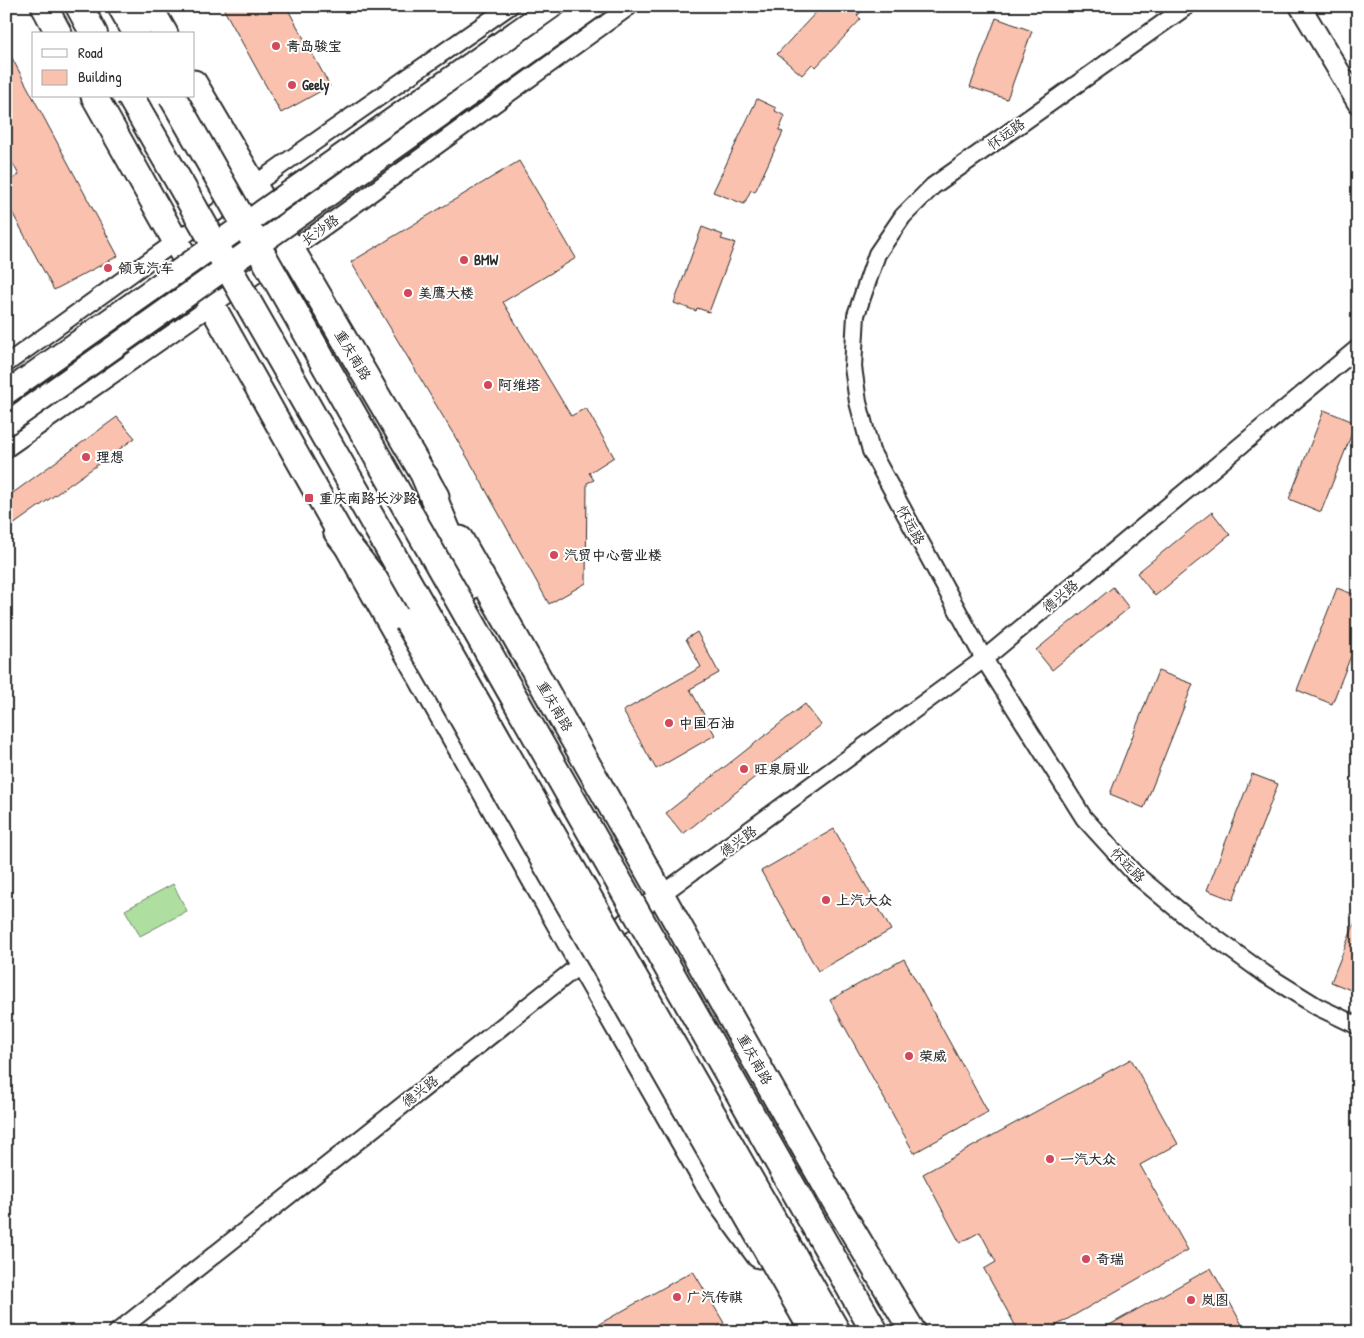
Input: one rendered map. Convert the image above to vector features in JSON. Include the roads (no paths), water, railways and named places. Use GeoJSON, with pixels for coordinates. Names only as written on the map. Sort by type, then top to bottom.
{"type":"FeatureCollection","features":[{"type":"Feature","properties":{"kind":"highway"},"geometry":{"type":"LineString","coordinates":[[79,6],[93,32]]}},
{"type":"Feature","properties":{"kind":"highway"},"geometry":{"type":"LineString","coordinates":[[121,6],[136,32]]}},
{"type":"Feature","properties":{"kind":"highway"},"geometry":{"type":"LineString","coordinates":[[131,98],[837,1332]]}},
{"type":"Feature","properties":{"kind":"highway"},"geometry":{"type":"LineString","coordinates":[[173,98],[875,1332]]}},
{"type":"Feature","properties":{"kind":"highway"},"geometry":{"type":"LineString","coordinates":[[425,477],[470,586],[895,1332]]}},
{"type":"Feature","properties":{"kind":"highway"},"geometry":{"type":"LineString","coordinates":[[338,532],[408,622],[814,1332]]}},
{"type":"Feature","properties":{"kind":"main road"},"geometry":{"type":"LineString","coordinates":[[44,6],[58,32]]}},
{"type":"Feature","properties":{"kind":"main road"},"geometry":{"type":"LineString","coordinates":[[149,6],[164,32]]}},
{"type":"Feature","properties":{"kind":"main road"},"geometry":{"type":"LineString","coordinates":[[6,393],[553,6]]}},
{"type":"Feature","properties":{"kind":"main road","name":"长沙路"},"geometry":{"type":"LineString","coordinates":[[6,424],[594,6]]}},
{"type":"Feature","properties":{"kind":"main road","name":"重庆南路"},"geometry":{"type":"LineString","coordinates":[[195,85],[425,477],[830,1193],[913,1332]]}},
{"type":"Feature","properties":{"kind":"main road"},"geometry":{"type":"LineString","coordinates":[[95,98],[211,306],[300,460],[338,532],[713,1192],[790,1298],[810,1332]]}},
{"type":"Feature","properties":{"kind":"street"},"geometry":{"type":"LineString","coordinates":[[6,364],[254,186],[510,6]]}},
{"type":"Feature","properties":{"kind":"street","name":"长沙路"},"geometry":{"type":"LineString","coordinates":[[6,449],[291,250],[630,6]]}},
{"type":"Feature","properties":{"kind":"street","name":"怀远路"},"geometry":{"type":"LineString","coordinates":[[1187,6],[933,186],[903,216],[878,254],[856,315],[853,367],[858,402],[871,451],[984,659],[1084,818],[1135,874],[1189,920],[1265,974],[1318,1008],[1358,1026]]}},
{"type":"Feature","properties":{"kind":"street"},"geometry":{"type":"LineString","coordinates":[[1300,6],[1358,103]]}},
{"type":"Feature","properties":{"kind":"street","name":"德兴路"},"geometry":{"type":"LineString","coordinates":[[117,1332],[582,963],[629,918],[663,896],[984,659],[1358,348]]}},
{"type":"Feature","properties":{"kind":"place","name":"青岛骏宝"},"geometry":{"type":"Point","coordinates":[276,46]}},
{"type":"Feature","properties":{"kind":"place","name":"Geely"},"geometry":{"type":"Point","coordinates":[292,85]}},
{"type":"Feature","properties":{"kind":"place","name":"BMW"},"geometry":{"type":"Point","coordinates":[464,260]}},
{"type":"Feature","properties":{"kind":"place","name":"领克汽车"},"geometry":{"type":"Point","coordinates":[108,268]}},
{"type":"Feature","properties":{"kind":"place","name":"美鹰大楼"},"geometry":{"type":"Point","coordinates":[408,293]}},
{"type":"Feature","properties":{"kind":"place","name":"阿维塔"},"geometry":{"type":"Point","coordinates":[488,385]}},
{"type":"Feature","properties":{"kind":"place","name":"理想"},"geometry":{"type":"Point","coordinates":[86,457]}},
{"type":"Feature","properties":{"kind":"place","name":"重庆南路长沙路"},"geometry":{"type":"Point","coordinates":[309,498]}},
{"type":"Feature","properties":{"kind":"place","name":"汽贸中心营业楼"},"geometry":{"type":"Point","coordinates":[554,555]}},
{"type":"Feature","properties":{"kind":"place","name":"中国石油"},"geometry":{"type":"Point","coordinates":[669,723]}},
{"type":"Feature","properties":{"kind":"place","name":"旺泉厨业"},"geometry":{"type":"Point","coordinates":[744,769]}},
{"type":"Feature","properties":{"kind":"place","name":"上汽大众"},"geometry":{"type":"Point","coordinates":[826,900]}},
{"type":"Feature","properties":{"kind":"place","name":"荣威"},"geometry":{"type":"Point","coordinates":[909,1056]}},
{"type":"Feature","properties":{"kind":"place","name":"一汽大众"},"geometry":{"type":"Point","coordinates":[1050,1159]}},
{"type":"Feature","properties":{"kind":"place","name":"奇瑞"},"geometry":{"type":"Point","coordinates":[1086,1259]}},
{"type":"Feature","properties":{"kind":"place","name":"广汽传祺"},"geometry":{"type":"Point","coordinates":[677,1297]}},
{"type":"Feature","properties":{"kind":"place","name":"岚图"},"geometry":{"type":"Point","coordinates":[1191,1300]}}]}
